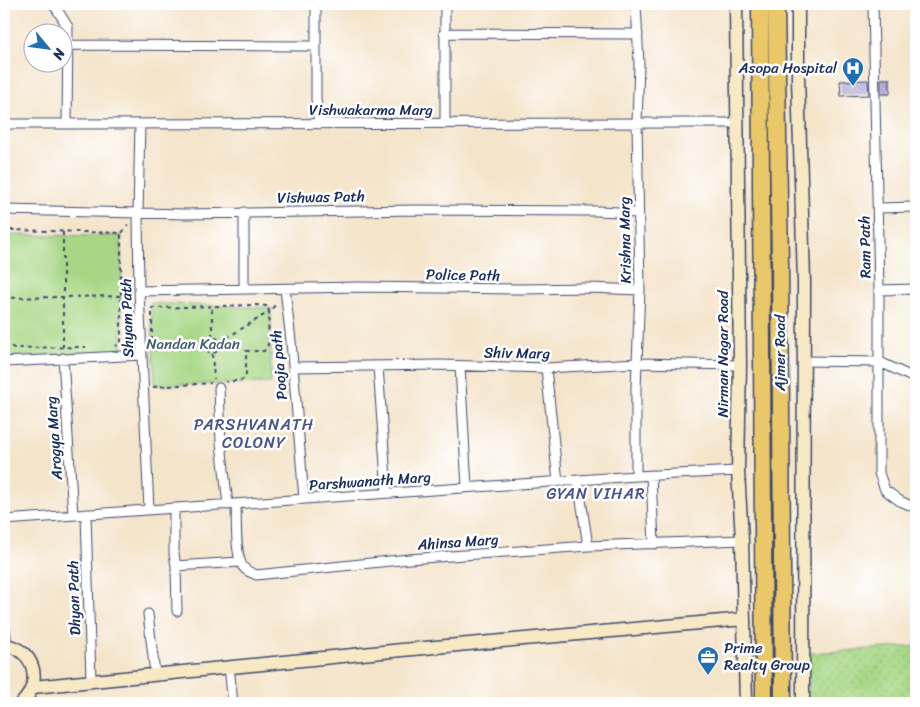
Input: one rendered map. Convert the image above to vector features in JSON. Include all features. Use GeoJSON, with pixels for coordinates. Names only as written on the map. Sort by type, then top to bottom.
{"type":"FeatureCollection","features":[{"type":"Feature","properties":{"kind":"highway","name":"Ajmer Road"},"geometry":{"type":"LineString","coordinates":[[760,4],[764,703]]}},
{"type":"Feature","properties":{"kind":"highway","name":"Ajmer Road"},"geometry":{"type":"LineString","coordinates":[[776,4],[780,264],[782,703]]}},
{"type":"Feature","properties":{"kind":"street"},"geometry":{"type":"LineString","coordinates":[[52,4],[65,22]]}},
{"type":"Feature","properties":{"kind":"street"},"geometry":{"type":"LineString","coordinates":[[316,4],[316,99],[319,124]]}},
{"type":"Feature","properties":{"kind":"street"},"geometry":{"type":"LineString","coordinates":[[445,4],[445,124]]}},
{"type":"Feature","properties":{"kind":"street","name":"Krishna Marg"},"geometry":{"type":"LineString","coordinates":[[636,4],[639,64],[637,122],[640,290],[636,476]]}},
{"type":"Feature","properties":{"kind":"street","name":"Nirman Nagar Road"},"geometry":{"type":"LineString","coordinates":[[736,4],[740,365],[738,470],[742,540],[746,703]]}},
{"type":"Feature","properties":{"kind":"street"},"geometry":{"type":"LineString","coordinates":[[798,4],[798,77],[804,282],[802,703]]}},
{"type":"Feature","properties":{"kind":"street","name":"Ram Path"},"geometry":{"type":"LineString","coordinates":[[873,4],[880,362],[879,473],[885,490],[900,501],[916,508]]}},
{"type":"Feature","properties":{"kind":"street"},"geometry":{"type":"LineString","coordinates":[[444,33],[638,34]]}},
{"type":"Feature","properties":{"kind":"street"},"geometry":{"type":"LineString","coordinates":[[72,45],[316,46]]}},
{"type":"Feature","properties":{"kind":"street"},"geometry":{"type":"LineString","coordinates":[[67,124],[68,72]]}},
{"type":"Feature","properties":{"kind":"street","name":"Vishwakarma Marg"},"geometry":{"type":"LineString","coordinates":[[4,124],[738,123]]}},
{"type":"Feature","properties":{"kind":"street","name":"Shyam Path"},"geometry":{"type":"LineString","coordinates":[[140,124],[138,213],[149,510]]}},
{"type":"Feature","properties":{"kind":"street"},"geometry":{"type":"LineString","coordinates":[[878,208],[916,207]]}},
{"type":"Feature","properties":{"kind":"street","name":"Vishwas Path"},"geometry":{"type":"LineString","coordinates":[[4,210],[138,213],[415,210],[638,213]]}},
{"type":"Feature","properties":{"kind":"street"},"geometry":{"type":"LineString","coordinates":[[244,212],[244,289]]}},
{"type":"Feature","properties":{"kind":"street","name":"Police Path"},"geometry":{"type":"LineString","coordinates":[[140,291],[286,290],[359,287],[640,290]]}},
{"type":"Feature","properties":{"kind":"street"},"geometry":{"type":"LineString","coordinates":[[879,290],[916,289]]}},
{"type":"Feature","properties":{"kind":"street","name":"Pooja path"},"geometry":{"type":"LineString","coordinates":[[286,290],[304,499]]}},
{"type":"Feature","properties":{"kind":"street"},"geometry":{"type":"LineString","coordinates":[[4,362],[142,355]]}},
{"type":"Feature","properties":{"kind":"street","name":"Arogya Marg"},"geometry":{"type":"LineString","coordinates":[[63,358],[73,515]]}},
{"type":"Feature","properties":{"kind":"street"},"geometry":{"type":"LineString","coordinates":[[804,361],[880,362],[916,379]]}},
{"type":"Feature","properties":{"kind":"street","name":"Shiv Marg"},"geometry":{"type":"LineString","coordinates":[[293,367],[460,366],[546,368],[637,363],[740,365]]}},
{"type":"Feature","properties":{"kind":"street"},"geometry":{"type":"LineString","coordinates":[[378,366],[387,494]]}},
{"type":"Feature","properties":{"kind":"street"},"geometry":{"type":"LineString","coordinates":[[460,366],[467,488]]}},
{"type":"Feature","properties":{"kind":"street"},"geometry":{"type":"LineString","coordinates":[[546,368],[558,482]]}},
{"type":"Feature","properties":{"kind":"street"},"geometry":{"type":"LineString","coordinates":[[176,566],[240,562],[221,443],[220,385]]}},
{"type":"Feature","properties":{"kind":"street","name":"Parshwanath Marg"},"geometry":{"type":"LineString","coordinates":[[4,520],[738,470]]}},
{"type":"Feature","properties":{"kind":"street"},"geometry":{"type":"LineString","coordinates":[[651,475],[654,544]]}},
{"type":"Feature","properties":{"kind":"street"},"geometry":{"type":"LineString","coordinates":[[578,480],[588,546]]}},
{"type":"Feature","properties":{"kind":"street"},"geometry":{"type":"LineString","coordinates":[[174,509],[177,612]]}},
{"type":"Feature","properties":{"kind":"street","name":"Dhyan Path"},"geometry":{"type":"LineString","coordinates":[[86,514],[91,680]]}},
{"type":"Feature","properties":{"kind":"street","name":"Ahinsa Marg"},"geometry":{"type":"LineString","coordinates":[[240,562],[245,570],[256,575],[409,559],[588,546],[742,540]]}},
{"type":"Feature","properties":{"kind":"street"},"geometry":{"type":"LineString","coordinates":[[148,614],[155,674]]}},
{"type":"Feature","properties":{"kind":"street"},"geometry":{"type":"LineString","coordinates":[[33,687],[744,619]]}},
{"type":"Feature","properties":{"kind":"street"},"geometry":{"type":"LineString","coordinates":[[4,622],[5,645],[23,653],[33,668],[33,687],[28,697],[22,703]]}},
{"type":"Feature","properties":{"kind":"street"},"geometry":{"type":"LineString","coordinates":[[229,667],[233,703]]}},
{"type":"Feature","properties":{"kind":"path"},"geometry":{"type":"LineString","coordinates":[[4,234],[8,230],[121,233],[121,342],[115,346]]}},
{"type":"Feature","properties":{"kind":"path"},"geometry":{"type":"LineString","coordinates":[[63,232],[63,347]]}},
{"type":"Feature","properties":{"kind":"path"},"geometry":{"type":"LineString","coordinates":[[4,286],[5,343],[7,345],[14,348],[89,347]]}},
{"type":"Feature","properties":{"kind":"path"},"geometry":{"type":"LineString","coordinates":[[220,342],[269,312],[286,290]]}},
{"type":"Feature","properties":{"kind":"path"},"geometry":{"type":"LineString","coordinates":[[4,298],[121,296]]}},
{"type":"Feature","properties":{"kind":"path"},"geometry":{"type":"LineString","coordinates":[[204,348],[152,350],[152,308],[268,306],[268,345],[266,349],[264,351],[246,351],[246,374],[242,380],[220,385]]}},
{"type":"Feature","properties":{"kind":"path"},"geometry":{"type":"LineString","coordinates":[[212,307],[212,337]]}},
{"type":"Feature","properties":{"kind":"path"},"geometry":{"type":"LineString","coordinates":[[204,348],[206,340],[212,337],[217,338],[220,342]]}},
{"type":"Feature","properties":{"kind":"path"},"geometry":{"type":"LineString","coordinates":[[212,354],[219,350],[220,342]]}},
{"type":"Feature","properties":{"kind":"path"},"geometry":{"type":"LineString","coordinates":[[204,348],[212,354]]}},
{"type":"Feature","properties":{"kind":"path"},"geometry":{"type":"LineString","coordinates":[[152,387],[214,383],[212,354]]}},
{"type":"Feature","properties":{"kind":"green space"},"geometry":{"type":"Polygon","coordinates":[[[4,235],[121,236],[122,352],[4,357],[4,235]]]}},
{"type":"Feature","properties":{"kind":"green space","name":"Nandan Kadan"},"geometry":{"type":"Polygon","coordinates":[[[151,303],[271,308],[271,383],[155,385],[151,303]]]}},
{"type":"Feature","properties":{"kind":"green space"},"geometry":{"type":"Polygon","coordinates":[[[916,646],[916,703],[807,703],[810,653],[916,646]]]}},
{"type":"Feature","properties":{"kind":"building"},"geometry":{"type":"Polygon","coordinates":[[[881,79],[890,79],[890,94],[881,94],[881,79]]]}},
{"type":"Feature","properties":{"kind":"building"},"geometry":{"type":"Polygon","coordinates":[[[868,80],[869,95],[841,96],[840,81],[868,80]]]}},
{"type":"Feature","properties":{"kind":"place","name":"Asopa Hospital"},"geometry":{"type":"Point","coordinates":[853,87]}},
{"type":"Feature","properties":{"kind":"place","name":"Prime Realty Group"},"geometry":{"type":"Point","coordinates":[708,676]}},
{"type":"Feature","properties":{"kind":"district","name":"PARSHVANATH COLONY"},"geometry":{"type":"Point","coordinates":[254,433]}},
{"type":"Feature","properties":{"kind":"district","name":"GYAN VIHAR"},"geometry":{"type":"Point","coordinates":[596,493]}}]}
